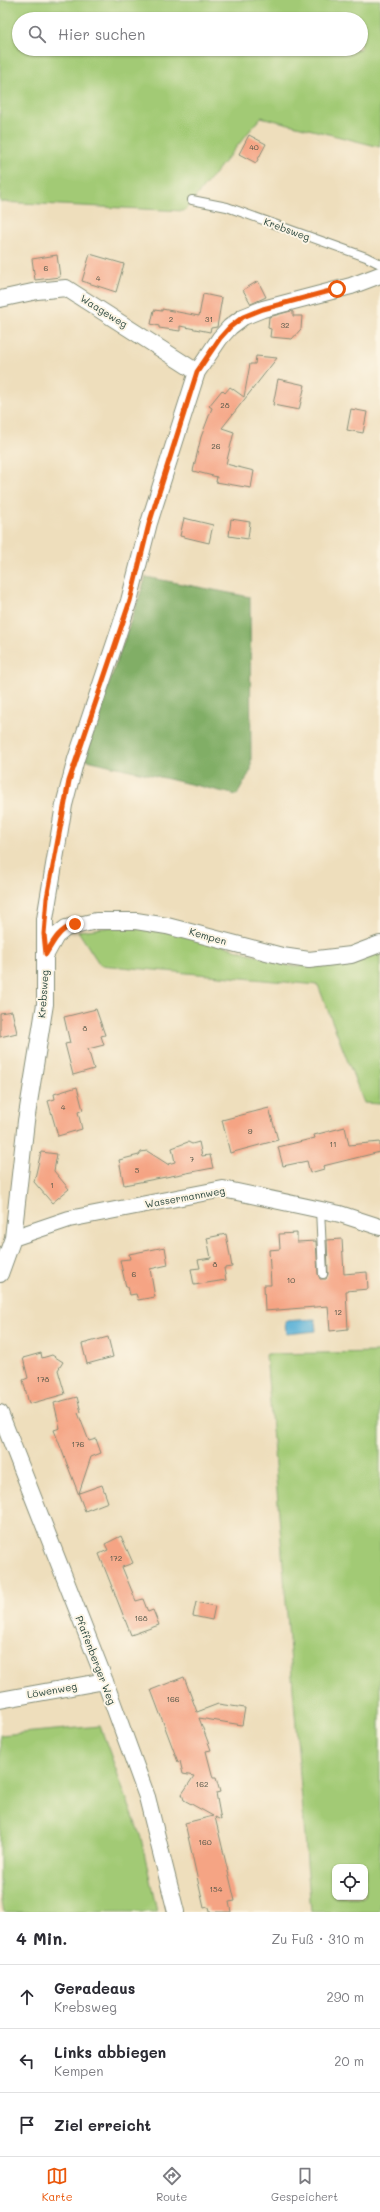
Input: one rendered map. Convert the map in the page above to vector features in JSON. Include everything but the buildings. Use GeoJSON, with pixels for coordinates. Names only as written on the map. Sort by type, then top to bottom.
{"type":"FeatureCollection","features":[{"type":"Feature","properties":{"kind":"street","name":"Krebsweg"},"geometry":{"type":"LineString","coordinates":[[0,1274],[13,1238],[26,1121],[45,1004],[46,954],[44,934],[47,898],[69,781],[130,601],[149,524],[197,372],[220,338],[230,327],[243,317],[263,309],[351,286],[380,275]]}},
{"type":"Feature","properties":{"kind":"street","name":"Waageweg"},"geometry":{"type":"LineString","coordinates":[[0,299],[37,291],[66,288],[197,372]]}},
{"type":"Feature","properties":{"kind":"street","name":"Kempen"},"geometry":{"type":"LineString","coordinates":[[46,954],[56,936],[66,928],[96,921],[136,921],[167,926],[282,956],[309,960],[350,955],[380,944]]}},
{"type":"Feature","properties":{"kind":"street","name":"Wassermannweg"},"geometry":{"type":"LineString","coordinates":[[13,1238],[69,1219],[223,1189],[320,1209],[380,1227]]}},
{"type":"Feature","properties":{"kind":"street","name":"Pfaffenberger Weg"},"geometry":{"type":"LineString","coordinates":[[0,1413],[104,1681],[147,1797],[176,1912]]}},
{"type":"Feature","properties":{"kind":"street","name":"Löwenweg"},"geometry":{"type":"LineString","coordinates":[[0,1700],[104,1681]]}},
{"type":"Feature","properties":{"kind":"lane","name":"Krebsweg"},"geometry":{"type":"LineString","coordinates":[[192,200],[227,207],[366,257],[380,264]]}},
{"type":"Feature","properties":{"kind":"lane"},"geometry":{"type":"LineString","coordinates":[[320,1209],[323,1274]]}},
{"type":"Feature","properties":{"kind":"green space"},"geometry":{"type":"Polygon","coordinates":[[[0,0],[380,0],[380,147],[261,117],[184,211],[0,202],[0,0]]]}},
{"type":"Feature","properties":{"kind":"green space"},"geometry":{"type":"Polygon","coordinates":[[[146,577],[250,597],[251,770],[237,795],[83,759],[146,577]]]}},
{"type":"Feature","properties":{"kind":"green space"},"geometry":{"type":"Polygon","coordinates":[[[113,927],[153,928],[206,940],[290,966],[330,965],[380,953],[380,1104],[364,1103],[318,985],[100,965],[78,931],[113,927]]]}},
{"type":"Feature","properties":{"kind":"green space"},"geometry":{"type":"Polygon","coordinates":[[[380,1352],[380,1912],[311,1912],[266,1354],[380,1352]]]}},
{"type":"Feature","properties":{"kind":"green space"},"geometry":{"type":"Polygon","coordinates":[[[100,1726],[141,1838],[157,1912],[4,1912],[0,1890],[0,1735],[100,1726]]]}},
{"type":"Feature","properties":{"kind":"water"},"geometry":{"type":"Polygon","coordinates":[[[315,1319],[316,1331],[286,1334],[285,1321],[315,1319]]]}},
{"type":"Feature","properties":{"kind":"route"},"geometry":{"type":"LineString","coordinates":[[75,924],[66,928],[56,936],[46,954],[44,934],[47,898],[55,848],[69,781],[86,726],[130,601],[149,524],[197,372],[220,338],[230,327],[243,317],[263,309],[337,289]]}}]}
